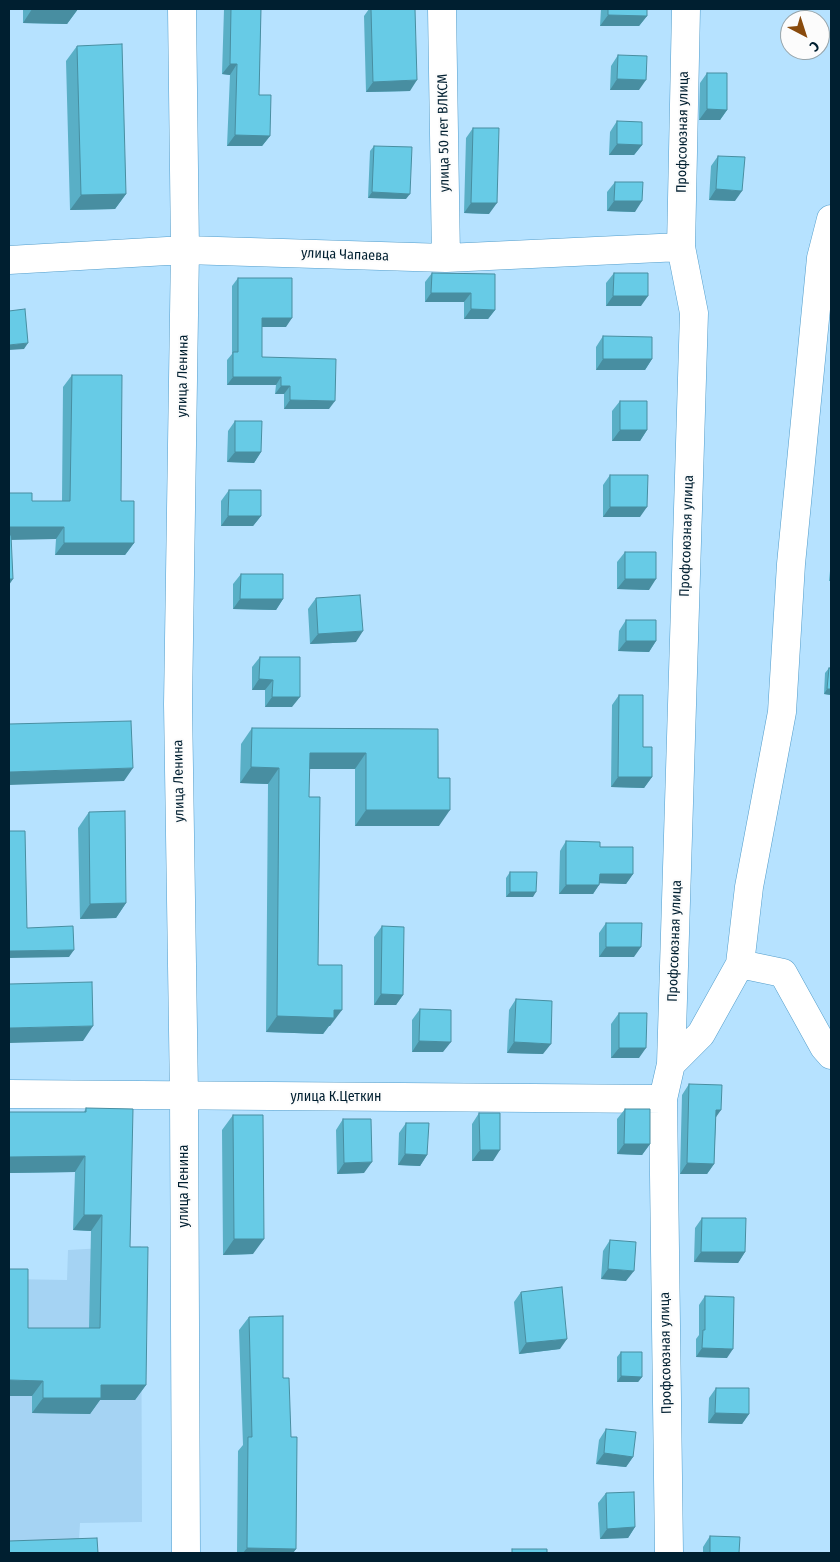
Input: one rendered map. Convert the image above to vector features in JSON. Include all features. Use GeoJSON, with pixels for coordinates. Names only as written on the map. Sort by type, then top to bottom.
{"type":"FeatureCollection","features":[{"type":"Feature","properties":{"kind":"street","name":"улица Ленина"},"geometry":{"type":"LineString","coordinates":[[182,9],[185,250],[178,704],[184,1095],[186,1553]]}},
{"type":"Feature","properties":{"kind":"street","name":"улица 50 лет ВЛКСМ"},"geometry":{"type":"LineString","coordinates":[[442,9],[446,258]]}},
{"type":"Feature","properties":{"kind":"street","name":"Профсоюзная улица"},"geometry":{"type":"LineString","coordinates":[[669,1553],[663,1099],[672,1064],[694,313],[681,247],[686,9]]}},
{"type":"Feature","properties":{"kind":"street","name":"Профсоюзная улица"},"geometry":{"type":"LineString","coordinates":[[672,1064],[701,1034],[740,964],[749,887],[782,712],[791,564],[831,219]]}},
{"type":"Feature","properties":{"kind":"street","name":"улица Чапаева"},"geometry":{"type":"LineString","coordinates":[[9,260],[185,250],[446,258],[681,247]]}},
{"type":"Feature","properties":{"kind":"street"},"geometry":{"type":"LineString","coordinates":[[740,964],[783,973],[824,1047],[831,1055]]}},
{"type":"Feature","properties":{"kind":"street","name":"улица К.Цеткин"},"geometry":{"type":"LineString","coordinates":[[9,1094],[663,1099]]}},
{"type":"Feature","properties":{"kind":"shaded area"},"geometry":{"type":"Polygon","coordinates":[[[141,1246],[142,1522],[80,1523],[79,1539],[9,1543],[9,1279],[67,1280],[68,1250],[141,1246]]]}},
{"type":"Feature","properties":{"kind":"building"},"geometry":{"type":"Polygon","coordinates":[[[231,9],[261,9],[259,95],[271,95],[270,136],[235,135],[237,64],[230,64],[231,9]]]}},
{"type":"Feature","properties":{"kind":"building"},"geometry":{"type":"Polygon","coordinates":[[[371,9],[415,9],[417,80],[373,82],[371,9]]]}},
{"type":"Feature","properties":{"kind":"building"},"geometry":{"type":"Polygon","coordinates":[[[608,9],[647,9],[647,16],[608,15],[608,9]]]}},
{"type":"Feature","properties":{"kind":"building"},"geometry":{"type":"Polygon","coordinates":[[[122,44],[126,194],[81,195],[77,46],[122,44]]]}},
{"type":"Feature","properties":{"kind":"building"},"geometry":{"type":"Polygon","coordinates":[[[618,55],[647,56],[646,80],[617,79],[618,55]]]}},
{"type":"Feature","properties":{"kind":"building"},"geometry":{"type":"Polygon","coordinates":[[[707,73],[727,73],[727,110],[707,109],[707,73]]]}},
{"type":"Feature","properties":{"kind":"building"},"geometry":{"type":"Polygon","coordinates":[[[617,121],[642,122],[642,145],[617,144],[617,121]]]}},
{"type":"Feature","properties":{"kind":"building"},"geometry":{"type":"Polygon","coordinates":[[[473,128],[499,128],[497,203],[471,203],[473,128]]]}},
{"type":"Feature","properties":{"kind":"building"},"geometry":{"type":"Polygon","coordinates":[[[374,146],[412,147],[410,194],[372,192],[374,146]]]}},
{"type":"Feature","properties":{"kind":"building"},"geometry":{"type":"Polygon","coordinates":[[[718,156],[745,157],[742,191],[716,189],[718,156]]]}},
{"type":"Feature","properties":{"kind":"building"},"geometry":{"type":"Polygon","coordinates":[[[615,182],[643,182],[642,201],[614,201],[615,182]]]}},
{"type":"Feature","properties":{"kind":"building"},"geometry":{"type":"Polygon","coordinates":[[[432,273],[495,274],[495,310],[471,309],[471,293],[431,293],[432,273]]]}},
{"type":"Feature","properties":{"kind":"building"},"geometry":{"type":"Polygon","coordinates":[[[614,273],[648,273],[648,296],[613,296],[614,273]]]}},
{"type":"Feature","properties":{"kind":"building"},"geometry":{"type":"Polygon","coordinates":[[[238,278],[292,278],[292,318],[262,318],[262,357],[336,359],[335,401],[290,400],[290,386],[281,386],[281,377],[233,377],[233,352],[238,352],[238,278]]]}},
{"type":"Feature","properties":{"kind":"building"},"geometry":{"type":"Polygon","coordinates":[[[25,309],[28,343],[9,345],[9,311],[25,309]]]}},
{"type":"Feature","properties":{"kind":"building"},"geometry":{"type":"Polygon","coordinates":[[[603,336],[652,337],[652,359],[603,359],[603,336]]]}},
{"type":"Feature","properties":{"kind":"building"},"geometry":{"type":"Polygon","coordinates":[[[72,375],[122,375],[121,501],[134,501],[134,543],[64,543],[64,527],[9,527],[9,493],[32,493],[32,501],[70,501],[72,375]]]}},
{"type":"Feature","properties":{"kind":"building"},"geometry":{"type":"Polygon","coordinates":[[[620,401],[647,401],[647,430],[620,430],[620,401]]]}},
{"type":"Feature","properties":{"kind":"building"},"geometry":{"type":"Polygon","coordinates":[[[235,421],[262,421],[261,452],[235,452],[235,421]]]}},
{"type":"Feature","properties":{"kind":"building"},"geometry":{"type":"Polygon","coordinates":[[[610,475],[648,475],[647,507],[610,507],[610,475]]]}},
{"type":"Feature","properties":{"kind":"building"},"geometry":{"type":"Polygon","coordinates":[[[229,490],[261,490],[261,516],[228,516],[229,490]]]}},
{"type":"Feature","properties":{"kind":"building"},"geometry":{"type":"Polygon","coordinates":[[[9,535],[11,535],[13,579],[9,579],[9,535]]]}},
{"type":"Feature","properties":{"kind":"building"},"geometry":{"type":"Polygon","coordinates":[[[625,552],[656,552],[656,579],[625,579],[625,552]]]}},
{"type":"Feature","properties":{"kind":"building"},"geometry":{"type":"Polygon","coordinates":[[[241,574],[283,574],[283,599],[240,599],[241,574]]]}},
{"type":"Feature","properties":{"kind":"building"},"geometry":{"type":"Polygon","coordinates":[[[360,595],[363,631],[318,634],[316,598],[360,595]]]}},
{"type":"Feature","properties":{"kind":"building"},"geometry":{"type":"Polygon","coordinates":[[[626,620],[656,620],[656,641],[626,641],[626,620]]]}},
{"type":"Feature","properties":{"kind":"building"},"geometry":{"type":"Polygon","coordinates":[[[260,657],[300,657],[300,697],[272,697],[273,680],[259,679],[260,657]]]}},
{"type":"Feature","properties":{"kind":"building"},"geometry":{"type":"Polygon","coordinates":[[[829,668],[831,668],[831,689],[827,689],[829,668]]]}},
{"type":"Feature","properties":{"kind":"building"},"geometry":{"type":"Polygon","coordinates":[[[619,695],[643,695],[643,747],[652,747],[652,777],[618,777],[619,695]]]}},
{"type":"Feature","properties":{"kind":"building"},"geometry":{"type":"Polygon","coordinates":[[[131,721],[133,768],[9,772],[9,724],[131,721]]]}},
{"type":"Feature","properties":{"kind":"building"},"geometry":{"type":"Polygon","coordinates":[[[252,728],[438,729],[438,778],[450,778],[450,810],[366,810],[366,753],[310,753],[309,797],[320,797],[318,965],[342,965],[342,1010],[334,1010],[334,1018],[277,1016],[279,768],[251,767],[252,728]]]}},
{"type":"Feature","properties":{"kind":"building"},"geometry":{"type":"Polygon","coordinates":[[[125,811],[126,903],[90,904],[89,812],[125,811]]]}},
{"type":"Feature","properties":{"kind":"building"},"geometry":{"type":"Polygon","coordinates":[[[9,831],[25,831],[27,928],[73,926],[74,950],[9,951],[9,831]]]}},
{"type":"Feature","properties":{"kind":"building"},"geometry":{"type":"Polygon","coordinates":[[[566,841],[600,842],[600,847],[633,847],[633,874],[600,874],[599,885],[566,885],[566,841]]]}},
{"type":"Feature","properties":{"kind":"building"},"geometry":{"type":"Polygon","coordinates":[[[510,872],[537,872],[536,892],[510,892],[510,872]]]}},
{"type":"Feature","properties":{"kind":"building"},"geometry":{"type":"Polygon","coordinates":[[[606,923],[642,923],[641,947],[606,947],[606,923]]]}},
{"type":"Feature","properties":{"kind":"building"},"geometry":{"type":"Polygon","coordinates":[[[382,926],[404,927],[403,995],[381,994],[382,926]]]}},
{"type":"Feature","properties":{"kind":"building"},"geometry":{"type":"Polygon","coordinates":[[[92,982],[93,1026],[9,1028],[9,984],[92,982]]]}},
{"type":"Feature","properties":{"kind":"building"},"geometry":{"type":"Polygon","coordinates":[[[516,999],[552,1001],[551,1044],[514,1042],[516,999]]]}},
{"type":"Feature","properties":{"kind":"building"},"geometry":{"type":"Polygon","coordinates":[[[420,1009],[451,1010],[451,1042],[419,1041],[420,1009]]]}},
{"type":"Feature","properties":{"kind":"building"},"geometry":{"type":"Polygon","coordinates":[[[619,1013],[647,1013],[646,1048],[619,1048],[619,1013]]]}},
{"type":"Feature","properties":{"kind":"building"},"geometry":{"type":"Polygon","coordinates":[[[689,1084],[722,1085],[721,1110],[716,1110],[714,1164],[687,1163],[689,1084]]]}},
{"type":"Feature","properties":{"kind":"building"},"geometry":{"type":"Polygon","coordinates":[[[86,1108],[133,1109],[130,1247],[148,1247],[146,1385],[101,1385],[101,1398],[43,1398],[43,1381],[9,1380],[9,1269],[28,1269],[28,1328],[100,1328],[102,1215],[84,1215],[85,1156],[9,1157],[9,1112],[86,1112],[86,1108]]]}},
{"type":"Feature","properties":{"kind":"building"},"geometry":{"type":"Polygon","coordinates":[[[625,1109],[650,1109],[650,1144],[624,1144],[625,1109]]]}},
{"type":"Feature","properties":{"kind":"building"},"geometry":{"type":"Polygon","coordinates":[[[479,1113],[500,1113],[500,1150],[480,1150],[479,1113]]]}},
{"type":"Feature","properties":{"kind":"building"},"geometry":{"type":"Polygon","coordinates":[[[233,1115],[263,1115],[264,1239],[234,1239],[233,1115]]]}},
{"type":"Feature","properties":{"kind":"building"},"geometry":{"type":"Polygon","coordinates":[[[343,1119],[371,1119],[372,1162],[344,1163],[343,1119]]]}},
{"type":"Feature","properties":{"kind":"building"},"geometry":{"type":"Polygon","coordinates":[[[406,1123],[429,1123],[427,1155],[405,1154],[406,1123]]]}},
{"type":"Feature","properties":{"kind":"building"},"geometry":{"type":"Polygon","coordinates":[[[702,1218],[746,1218],[745,1252],[701,1252],[702,1218]]]}},
{"type":"Feature","properties":{"kind":"building"},"geometry":{"type":"Polygon","coordinates":[[[610,1240],[636,1242],[634,1271],[608,1269],[610,1240]]]}},
{"type":"Feature","properties":{"kind":"building"},"geometry":{"type":"Polygon","coordinates":[[[562,1287],[567,1339],[526,1343],[521,1292],[562,1287]]]}},
{"type":"Feature","properties":{"kind":"building"},"geometry":{"type":"Polygon","coordinates":[[[705,1296],[734,1297],[733,1349],[702,1348],[703,1330],[705,1330],[705,1296]]]}},
{"type":"Feature","properties":{"kind":"building"},"geometry":{"type":"Polygon","coordinates":[[[283,1316],[283,1378],[289,1378],[291,1437],[297,1437],[296,1549],[247,1548],[248,1437],[252,1437],[249,1317],[283,1316]]]}},
{"type":"Feature","properties":{"kind":"building"},"geometry":{"type":"Polygon","coordinates":[[[621,1352],[642,1352],[642,1377],[621,1376],[621,1352]]]}},
{"type":"Feature","properties":{"kind":"building"},"geometry":{"type":"Polygon","coordinates":[[[716,1388],[749,1388],[749,1414],[715,1413],[716,1388]]]}},
{"type":"Feature","properties":{"kind":"building"},"geometry":{"type":"Polygon","coordinates":[[[606,1429],[636,1432],[633,1457],[604,1453],[606,1429]]]}},
{"type":"Feature","properties":{"kind":"building"},"geometry":{"type":"Polygon","coordinates":[[[634,1492],[635,1527],[607,1529],[606,1493],[634,1492]]]}},
{"type":"Feature","properties":{"kind":"building"},"geometry":{"type":"Polygon","coordinates":[[[710,1536],[740,1537],[739,1553],[710,1553],[710,1536]]]}},
{"type":"Feature","properties":{"kind":"building"},"geometry":{"type":"Polygon","coordinates":[[[97,1538],[98,1553],[9,1553],[9,1541],[97,1538]]]}},
{"type":"Feature","properties":{"kind":"building"},"geometry":{"type":"Polygon","coordinates":[[[512,1549],[547,1549],[547,1553],[512,1553],[512,1549]]]}}]}
